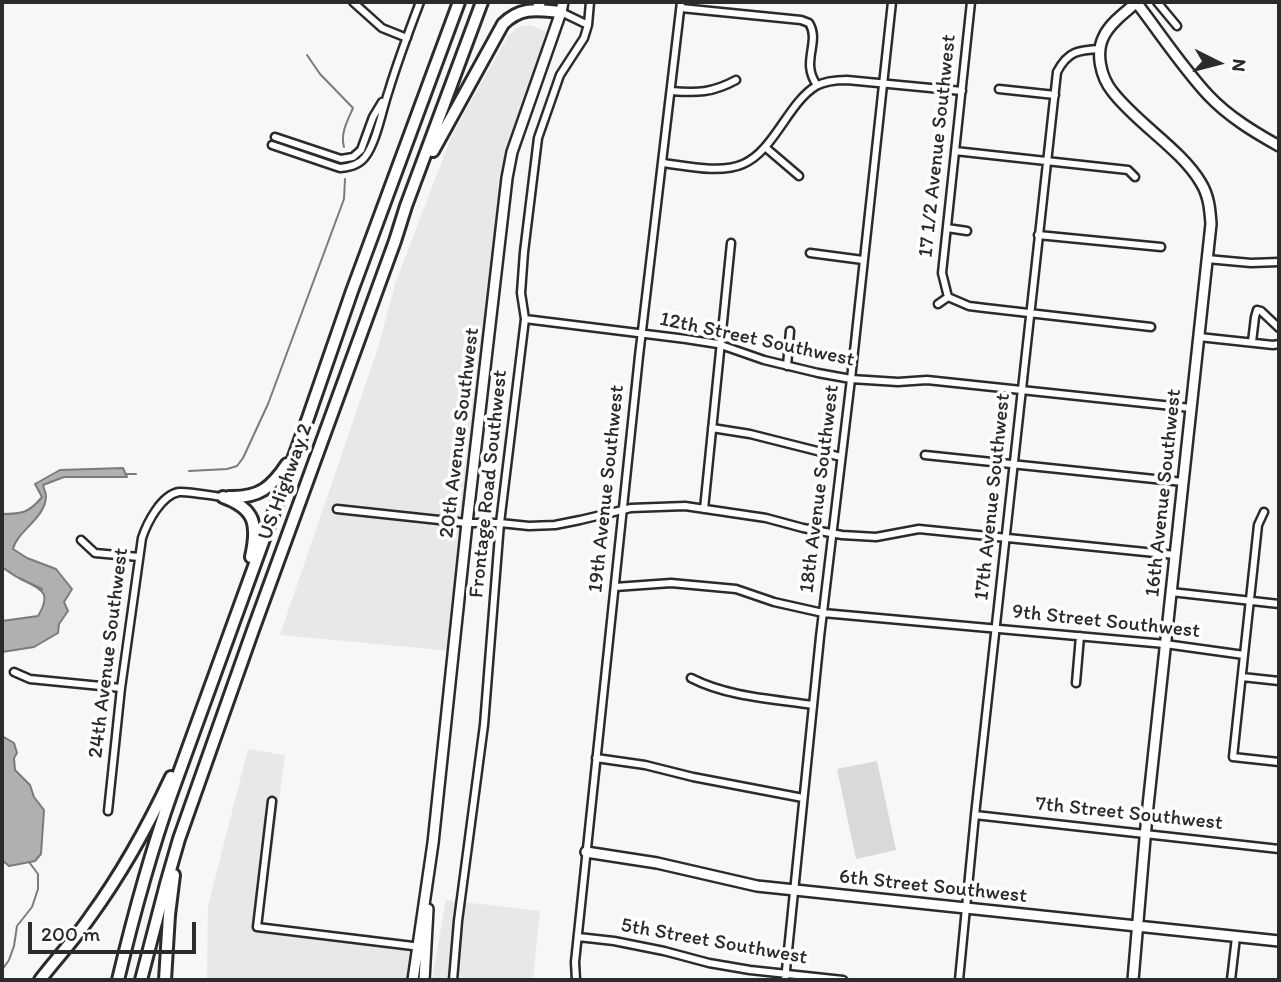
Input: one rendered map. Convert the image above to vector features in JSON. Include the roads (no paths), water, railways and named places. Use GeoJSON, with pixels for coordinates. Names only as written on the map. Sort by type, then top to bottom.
{"type":"FeatureCollection","features":[{"type":"Feature","properties":{"kind":"highway","name":"US Highway 2"},"geometry":{"type":"LineString","coordinates":[[118,980],[154,843],[459,2]]}},
{"type":"Feature","properties":{"kind":"highway","name":"US Highway 2"},"geometry":{"type":"LineString","coordinates":[[141,980],[186,820],[482,2]]}},
{"type":"Feature","properties":{"kind":"highway"},"geometry":{"type":"LineString","coordinates":[[538,2],[564,5]]}},
{"type":"Feature","properties":{"kind":"highway"},"geometry":{"type":"LineString","coordinates":[[406,206],[436,145],[503,24],[519,12],[564,5]]}},
{"type":"Feature","properties":{"kind":"highway"},"geometry":{"type":"LineString","coordinates":[[223,497],[250,496],[266,490],[281,473],[297,447]]}},
{"type":"Feature","properties":{"kind":"highway"},"geometry":{"type":"LineString","coordinates":[[223,497],[238,502],[249,512],[254,525],[253,549],[241,599]]}},
{"type":"Feature","properties":{"kind":"highway"},"geometry":{"type":"LineString","coordinates":[[40,980],[112,887],[148,824],[195,727]]}},
{"type":"Feature","properties":{"kind":"highway"},"geometry":{"type":"LineString","coordinates":[[165,980],[174,876],[186,820]]}},
{"type":"Feature","properties":{"kind":"street"},"geometry":{"type":"LineString","coordinates":[[353,2],[382,28],[407,38]]}},
{"type":"Feature","properties":{"kind":"street"},"geometry":{"type":"LineString","coordinates":[[272,145],[340,168],[360,162],[367,155],[420,2]]}},
{"type":"Feature","properties":{"kind":"street","name":"Frontage Road Southwest"},"geometry":{"type":"LineString","coordinates":[[453,980],[458,920],[484,725],[500,523],[525,319],[521,293],[523,255],[538,138],[560,75],[584,38],[590,2]]}},
{"type":"Feature","properties":{"kind":"street","name":"18th Avenue Southwest"},"geometry":{"type":"LineString","coordinates":[[785,977],[892,2]]}},
{"type":"Feature","properties":{"kind":"street","name":"17 1/2 Avenue Southwest"},"geometry":{"type":"LineString","coordinates":[[948,296],[942,273],[971,2]]}},
{"type":"Feature","properties":{"kind":"street"},"geometry":{"type":"LineString","coordinates":[[1101,49],[1103,37],[1117,19],[1137,2],[1211,97],[1255,133],[1279,146]]}},
{"type":"Feature","properties":{"kind":"street"},"geometry":{"type":"LineString","coordinates":[[1157,2],[1177,26]]}},
{"type":"Feature","properties":{"kind":"street"},"geometry":{"type":"LineString","coordinates":[[564,5],[588,25]]}},
{"type":"Feature","properties":{"kind":"street","name":"20th Avenue Southwest"},"geometry":{"type":"LineString","coordinates":[[424,980],[422,947],[430,866],[507,178],[512,152],[564,5]]}},
{"type":"Feature","properties":{"kind":"street"},"geometry":{"type":"LineString","coordinates":[[681,5],[809,23],[813,35],[809,72],[817,85]]}},
{"type":"Feature","properties":{"kind":"street","name":"19th Avenue Southwest"},"geometry":{"type":"LineString","coordinates":[[576,980],[575,961],[596,758],[681,5]]}},
{"type":"Feature","properties":{"kind":"street","name":"17th Avenue Southwest"},"geometry":{"type":"LineString","coordinates":[[958,980],[1057,72],[1064,58],[1082,50],[1101,49]]}},
{"type":"Feature","properties":{"kind":"street","name":"16th Avenue Southwest"},"geometry":{"type":"LineString","coordinates":[[1101,49],[1100,71],[1111,91],[1191,169],[1201,183],[1210,208],[1211,224],[1145,833],[1133,980]]}},
{"type":"Feature","properties":{"kind":"street"},"geometry":{"type":"LineString","coordinates":[[671,91],[699,93],[722,88],[736,79]]}},
{"type":"Feature","properties":{"kind":"street"},"geometry":{"type":"LineString","coordinates":[[663,163],[723,169],[742,165],[757,156],[803,98],[817,85],[835,80],[962,91]]}},
{"type":"Feature","properties":{"kind":"street"},"geometry":{"type":"LineString","coordinates":[[999,89],[1055,95]]}},
{"type":"Feature","properties":{"kind":"street"},"geometry":{"type":"LineString","coordinates":[[275,137],[341,159],[353,157],[361,150],[373,117],[388,91]]}},
{"type":"Feature","properties":{"kind":"street"},"geometry":{"type":"LineString","coordinates":[[765,147],[799,176]]}},
{"type":"Feature","properties":{"kind":"street"},"geometry":{"type":"LineString","coordinates":[[955,151],[1128,170],[1135,177]]}},
{"type":"Feature","properties":{"kind":"street"},"geometry":{"type":"LineString","coordinates":[[947,228],[967,230]]}},
{"type":"Feature","properties":{"kind":"street"},"geometry":{"type":"LineString","coordinates":[[1038,235],[1161,247]]}},
{"type":"Feature","properties":{"kind":"street"},"geometry":{"type":"LineString","coordinates":[[704,509],[732,243]]}},
{"type":"Feature","properties":{"kind":"street"},"geometry":{"type":"LineString","coordinates":[[810,253],[863,260]]}},
{"type":"Feature","properties":{"kind":"street"},"geometry":{"type":"LineString","coordinates":[[1207,259],[1251,263],[1279,262]]}},
{"type":"Feature","properties":{"kind":"street"},"geometry":{"type":"LineString","coordinates":[[938,304],[948,296],[969,306],[985,309],[1151,327]]}},
{"type":"Feature","properties":{"kind":"street"},"geometry":{"type":"LineString","coordinates":[[1252,342],[1257,310],[1279,328]]}},
{"type":"Feature","properties":{"kind":"street","name":"12th Street Southwest"},"geometry":{"type":"LineString","coordinates":[[525,319],[685,338],[721,345],[787,366],[851,379],[898,382],[927,380],[1191,408]]}},
{"type":"Feature","properties":{"kind":"street"},"geometry":{"type":"LineString","coordinates":[[787,366],[790,331]]}},
{"type":"Feature","properties":{"kind":"street"},"geometry":{"type":"LineString","coordinates":[[1199,337],[1279,344]]}},
{"type":"Feature","properties":{"kind":"street"},"geometry":{"type":"LineString","coordinates":[[712,428],[750,434],[841,457]]}},
{"type":"Feature","properties":{"kind":"street"},"geometry":{"type":"LineString","coordinates":[[925,455],[1183,482]]}},
{"type":"Feature","properties":{"kind":"street","name":"24th Avenue Southwest"},"geometry":{"type":"LineString","coordinates":[[108,811],[139,557],[148,521],[168,497],[179,492],[223,497]]}},
{"type":"Feature","properties":{"kind":"street"},"geometry":{"type":"LineString","coordinates":[[337,509],[467,523],[529,526],[555,525],[623,509],[685,506],[766,518],[832,533],[876,537],[919,529],[1175,555]]}},
{"type":"Feature","properties":{"kind":"street"},"geometry":{"type":"LineString","coordinates":[[1264,512],[1258,526],[1233,757],[1279,762]]}},
{"type":"Feature","properties":{"kind":"street"},"geometry":{"type":"LineString","coordinates":[[81,540],[95,553],[139,557]]}},
{"type":"Feature","properties":{"kind":"street","name":"9th Street Southwest"},"geometry":{"type":"LineString","coordinates":[[615,587],[671,583],[736,589],[823,613],[1165,644],[1244,655]]}},
{"type":"Feature","properties":{"kind":"street"},"geometry":{"type":"LineString","coordinates":[[1171,592],[1279,604]]}},
{"type":"Feature","properties":{"kind":"street"},"geometry":{"type":"LineString","coordinates":[[1076,683],[1080,636]]}},
{"type":"Feature","properties":{"kind":"street"},"geometry":{"type":"LineString","coordinates":[[14,672],[30,679],[121,688]]}},
{"type":"Feature","properties":{"kind":"street"},"geometry":{"type":"LineString","coordinates":[[1242,677],[1279,681]]}},
{"type":"Feature","properties":{"kind":"street"},"geometry":{"type":"LineString","coordinates":[[691,678],[708,687],[813,705]]}},
{"type":"Feature","properties":{"kind":"street"},"geometry":{"type":"LineString","coordinates":[[596,758],[645,765],[803,798]]}},
{"type":"Feature","properties":{"kind":"street"},"geometry":{"type":"LineString","coordinates":[[272,801],[257,927],[422,947]]}},
{"type":"Feature","properties":{"kind":"street","name":"7th Street Southwest"},"geometry":{"type":"LineString","coordinates":[[975,815],[1279,849]]}},
{"type":"Feature","properties":{"kind":"street","name":"6th Street Southwest"},"geometry":{"type":"LineString","coordinates":[[586,852],[657,863],[757,886],[1279,941]]}},
{"type":"Feature","properties":{"kind":"street","name":"5th Street Southwest"},"geometry":{"type":"LineString","coordinates":[[578,937],[614,941],[785,977],[843,980]]}},
{"type":"Feature","properties":{"kind":"street"},"geometry":{"type":"LineString","coordinates":[[1231,980],[1236,937]]}},
{"type":"Feature","properties":{"kind":"street","name":"20th Avenue Southwest"},"geometry":{"type":"LineString","coordinates":[[413,980],[422,947]]}},
{"type":"Feature","properties":{"kind":"waterway"},"geometry":{"type":"LineString","coordinates":[[307,55],[320,74],[353,108],[344,132],[344,147]]}},
{"type":"Feature","properties":{"kind":"waterway"},"geometry":{"type":"LineString","coordinates":[[189,471],[227,469],[237,466],[243,458],[268,404],[344,199],[345,179]]}},
{"type":"Feature","properties":{"kind":"waterway"},"geometry":{"type":"LineString","coordinates":[[127,474],[136,474]]}},
{"type":"Feature","properties":{"kind":"waterway"},"geometry":{"type":"LineString","coordinates":[[19,578],[42,589]]}},
{"type":"Feature","properties":{"kind":"waterway"},"geometry":{"type":"LineString","coordinates":[[2,970],[14,946],[17,926],[32,907],[38,889],[38,874],[29,862]]}}]}
